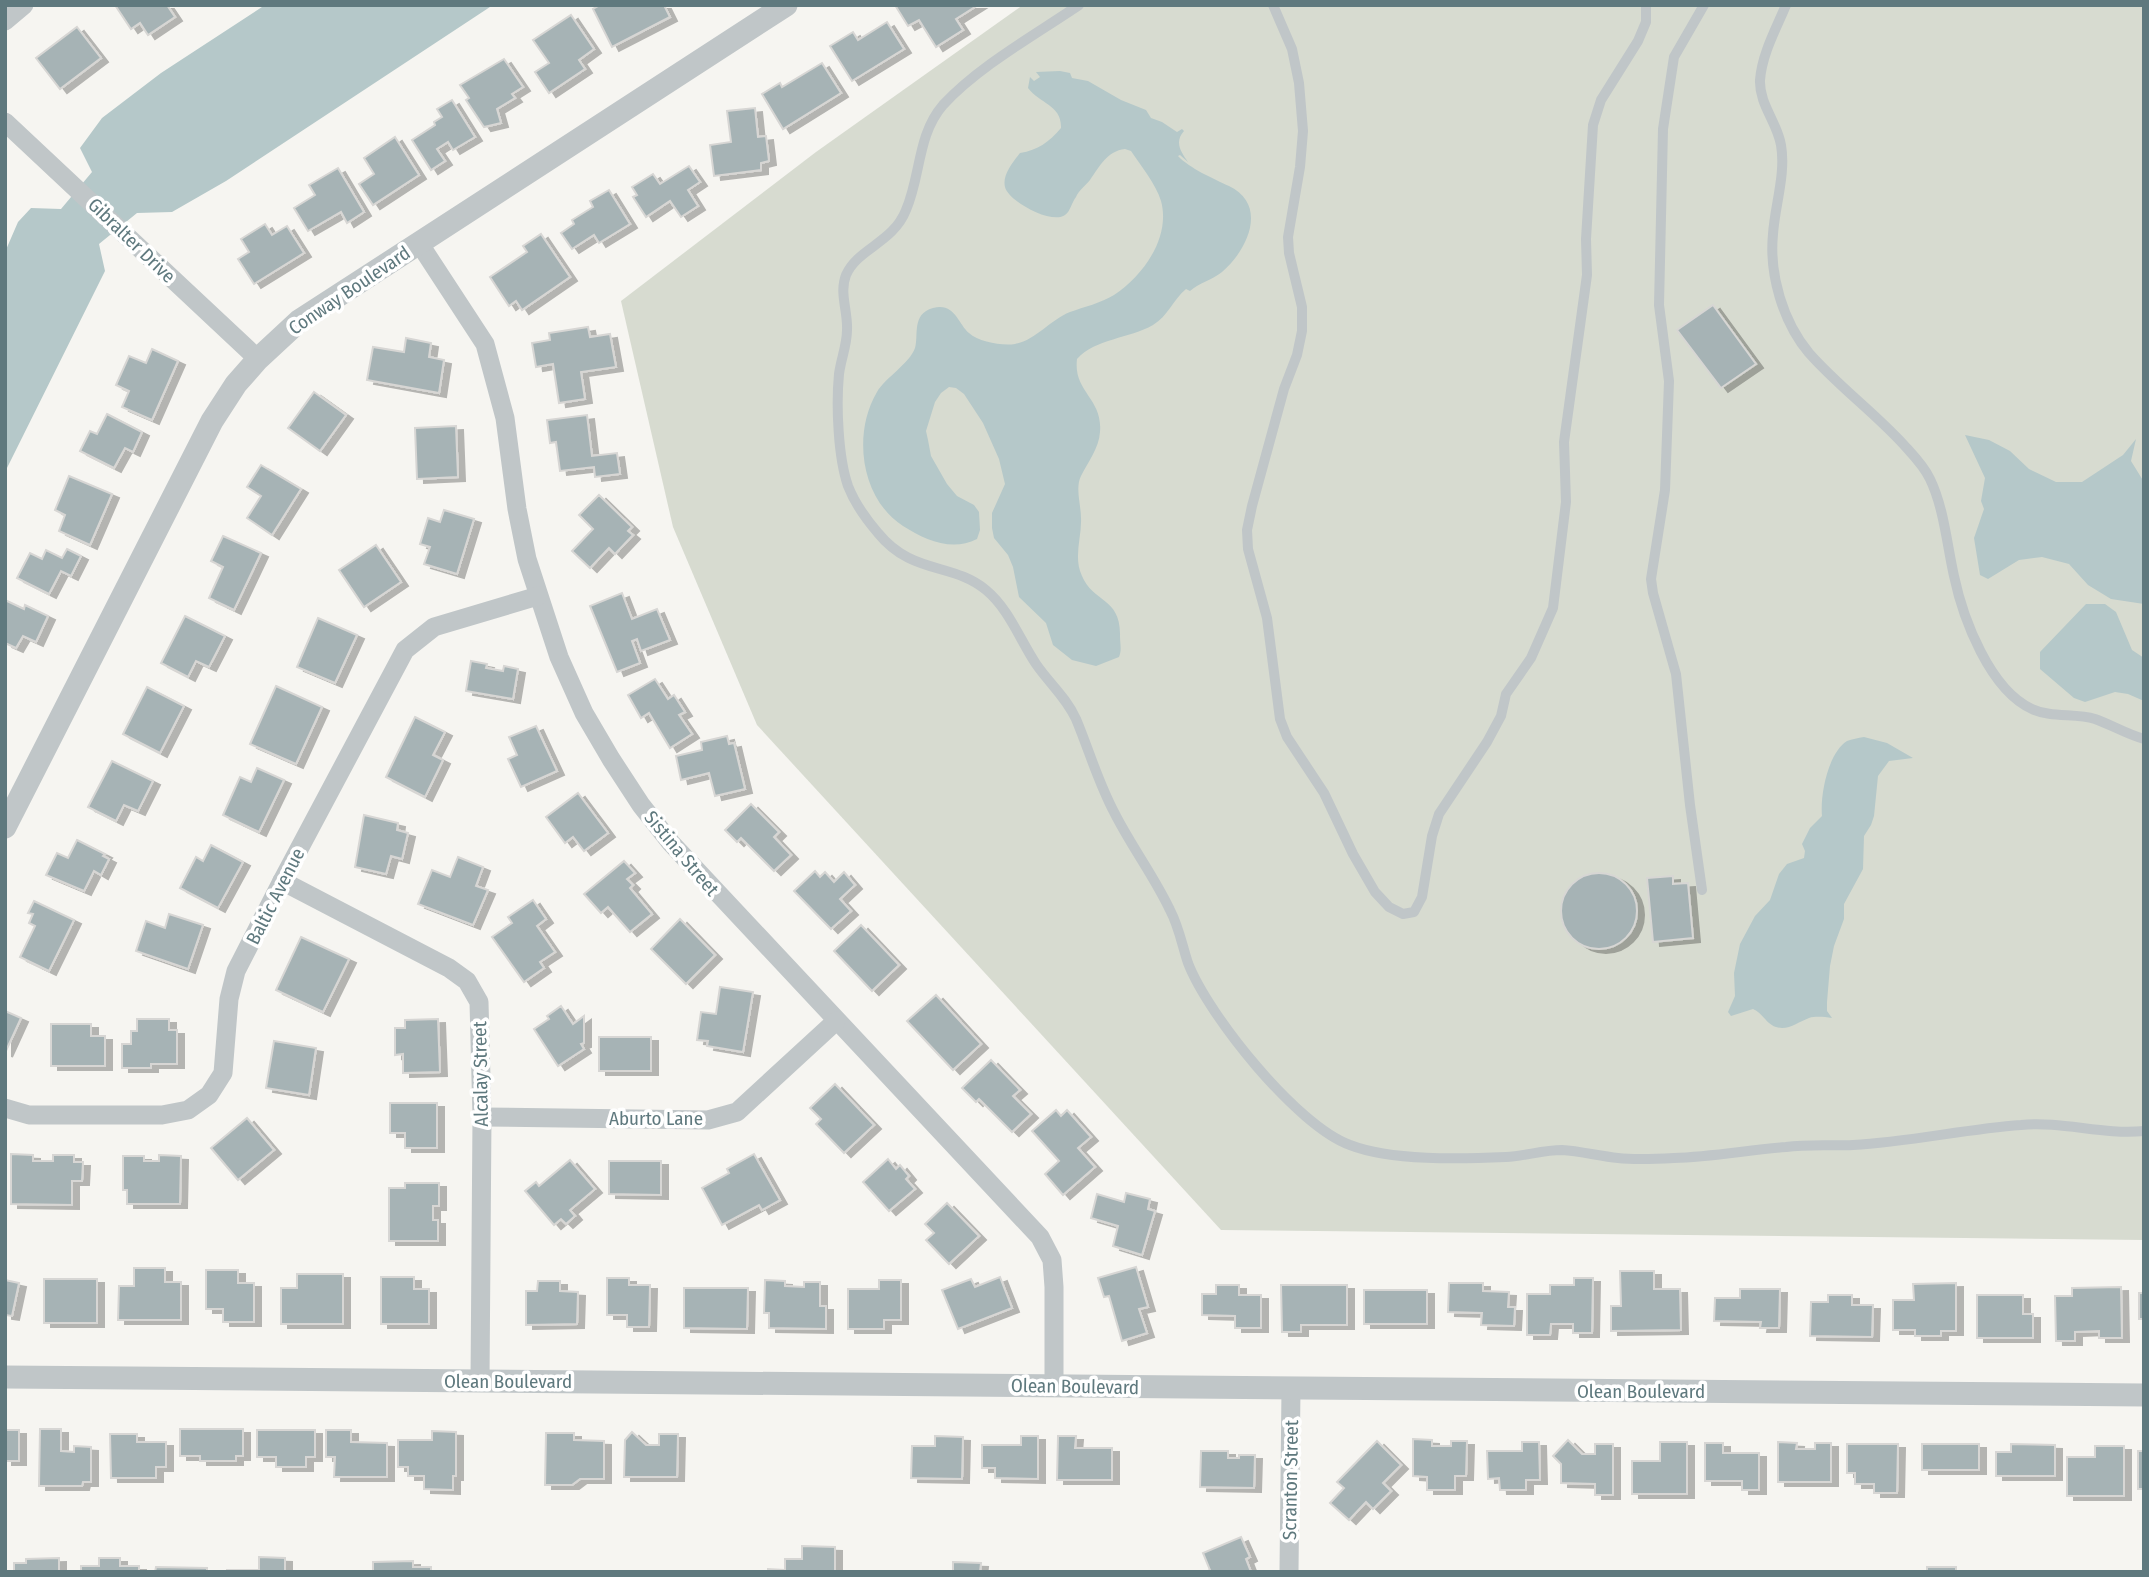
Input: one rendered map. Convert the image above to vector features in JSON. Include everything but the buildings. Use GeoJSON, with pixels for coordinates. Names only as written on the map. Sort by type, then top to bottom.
{"type":"FeatureCollection","features":[{"type":"Feature","properties":{"kind":"street"},"geometry":{"type":"LineString","coordinates":[[5,21],[24,5]]}},
{"type":"Feature","properties":{"kind":"street","name":"Conway Boulevard"},"geometry":{"type":"LineString","coordinates":[[5,827],[212,421],[236,384],[258,359],[299,321],[786,5]]}},
{"type":"Feature","properties":{"kind":"street","name":"Gibralter Drive"},"geometry":{"type":"LineString","coordinates":[[5,122],[258,359]]}},
{"type":"Feature","properties":{"kind":"street","name":"Sistina Street"},"geometry":{"type":"LineString","coordinates":[[419,243],[485,344],[505,418],[517,509],[527,559],[559,657],[584,713],[641,805],[700,877],[1040,1237],[1052,1260],[1054,1385]]}},
{"type":"Feature","properties":{"kind":"street","name":"Baltic Avenue"},"geometry":{"type":"LineString","coordinates":[[5,1108],[29,1115],[162,1115],[188,1110],[209,1095],[223,1073],[229,999],[236,971],[405,650],[435,627],[538,596]]}},
{"type":"Feature","properties":{"kind":"street","name":"Alcalay Street"},"geometry":{"type":"LineString","coordinates":[[282,881],[449,968],[467,981],[479,1002],[482,1117],[480,1381]]}},
{"type":"Feature","properties":{"kind":"street","name":"Aburto Lane"},"geometry":{"type":"LineString","coordinates":[[482,1117],[708,1120],[737,1112],[836,1021]]}},
{"type":"Feature","properties":{"kind":"street","name":"Olean Boulevard"},"geometry":{"type":"LineString","coordinates":[[5,1377],[2144,1395]]}},
{"type":"Feature","properties":{"kind":"street","name":"Scranton Street"},"geometry":{"type":"LineString","coordinates":[[1289,1572],[1291,1388]]}},
{"type":"Feature","properties":{"kind":"lane"},"geometry":{"type":"LineString","coordinates":[[1079,5],[978,74],[938,111],[928,128],[908,208],[893,233],[857,259],[845,277],[843,294],[848,321],[839,373],[842,458],[847,483],[858,506],[883,539],[901,555],[926,567],[962,577],[986,590],[1003,610],[1037,666],[1064,697],[1075,716],[1111,808],[1170,907],[1188,964],[1204,994],[1252,1059],[1300,1113],[1325,1134],[1351,1146],[1386,1154],[1445,1157],[1511,1157],[1560,1150],[1622,1159],[1675,1158],[1792,1146],[1853,1145],[2044,1123],[2116,1134],[2144,1131]]}},
{"type":"Feature","properties":{"kind":"lane"},"geometry":{"type":"LineString","coordinates":[[1273,5],[1292,49],[1299,83],[1302,143],[1288,237],[1289,253],[1302,307],[1302,331],[1252,506],[1247,530],[1248,549],[1267,618],[1280,719],[1287,737],[1324,793],[1353,854],[1375,892],[1390,907],[1403,914],[1414,912],[1422,897],[1432,836],[1439,814],[1487,742],[1501,716],[1506,694],[1531,658],[1553,608],[1566,502],[1565,428],[1587,275],[1586,239],[1593,125],[1601,100],[1638,41],[1646,22],[1646,5]]}},
{"type":"Feature","properties":{"kind":"lane"},"geometry":{"type":"LineString","coordinates":[[1703,890],[1690,805],[1676,674],[1651,579],[1665,490],[1669,381],[1659,305],[1663,129],[1674,57],[1704,5]]}},
{"type":"Feature","properties":{"kind":"lane"},"geometry":{"type":"LineString","coordinates":[[1786,5],[1763,62],[1760,83],[1763,101],[1781,145],[1781,181],[1772,236],[1774,267],[1782,306],[1791,327],[1809,353],[1892,432],[1930,478],[1938,502],[1961,609],[1971,633],[2002,684],[2014,698],[2034,711],[2093,719],[2144,739]]}},
{"type":"Feature","properties":{"kind":"shaded area"},"geometry":{"type":"Polygon","coordinates":[[[265,5],[493,5],[226,181],[172,212],[137,213],[99,244],[105,271],[5,472],[5,252],[18,222],[31,208],[61,209],[92,172],[80,148],[102,118],[161,73],[265,5]]]}},
{"type":"Feature","properties":{"kind":"shaded area"},"geometry":{"type":"Polygon","coordinates":[[[1023,5],[2144,5],[2144,1240],[1221,1230],[757,725],[673,527],[621,301],[816,152],[1023,5]]]}},
{"type":"Feature","properties":{"kind":"shaded area"},"geometry":{"type":"Polygon","coordinates":[[[1036,72],[1070,73],[1072,78],[1088,81],[1121,100],[1146,110],[1151,118],[1177,132],[1182,129],[1184,131],[1179,139],[1180,147],[1188,162],[1178,156],[1195,169],[1241,194],[1248,204],[1251,216],[1246,241],[1222,272],[1190,291],[1186,289],[1153,325],[1094,347],[1077,359],[1079,380],[1100,420],[1099,438],[1079,481],[1079,569],[1087,585],[1116,614],[1121,649],[1119,657],[1096,666],[1072,660],[1053,645],[1046,623],[1019,597],[1013,567],[1008,555],[994,538],[992,528],[992,513],[1005,484],[999,459],[983,423],[964,394],[949,387],[941,393],[935,402],[926,431],[931,456],[947,484],[957,496],[974,505],[979,512],[980,530],[977,539],[968,543],[939,543],[903,526],[878,500],[865,465],[863,446],[869,409],[877,392],[912,354],[917,326],[921,315],[926,311],[946,308],[973,336],[991,343],[1023,342],[1070,312],[1114,295],[1135,277],[1152,254],[1162,228],[1161,201],[1131,151],[1119,150],[1109,156],[1079,192],[1065,215],[1051,217],[1041,214],[1022,205],[1008,193],[1004,182],[1020,153],[1043,145],[1061,128],[1054,109],[1028,88],[1030,77],[1034,81],[1040,77],[1036,72]]]}},
{"type":"Feature","properties":{"kind":"shaded area"},"geometry":{"type":"Polygon","coordinates":[[[1965,435],[1989,440],[2010,451],[2029,469],[2056,482],[2082,482],[2123,455],[2136,439],[2131,461],[2144,482],[2144,604],[2111,599],[2088,585],[2069,564],[2042,557],[2019,560],[1988,579],[1980,575],[1974,538],[1984,509],[1981,501],[1985,478],[1965,435]]]}},
{"type":"Feature","properties":{"kind":"shaded area"},"geometry":{"type":"Polygon","coordinates":[[[2086,604],[2105,604],[2116,612],[2132,650],[2144,658],[2144,701],[2115,692],[2085,702],[2074,698],[2040,669],[2040,652],[2086,604]]]}},
{"type":"Feature","properties":{"kind":"shaded area"},"geometry":{"type":"Polygon","coordinates":[[[1864,737],[1887,743],[1913,758],[1889,761],[1878,776],[1874,816],[1864,836],[1863,869],[1844,904],[1844,919],[1830,966],[1827,1011],[1832,1018],[1812,1017],[1780,1028],[1773,1026],[1753,1009],[1731,1016],[1728,1012],[1735,996],[1734,973],[1740,944],[1755,916],[1770,900],[1779,874],[1787,864],[1804,858],[1802,844],[1810,828],[1822,816],[1824,786],[1835,755],[1847,741],[1864,737]]]}}]}
